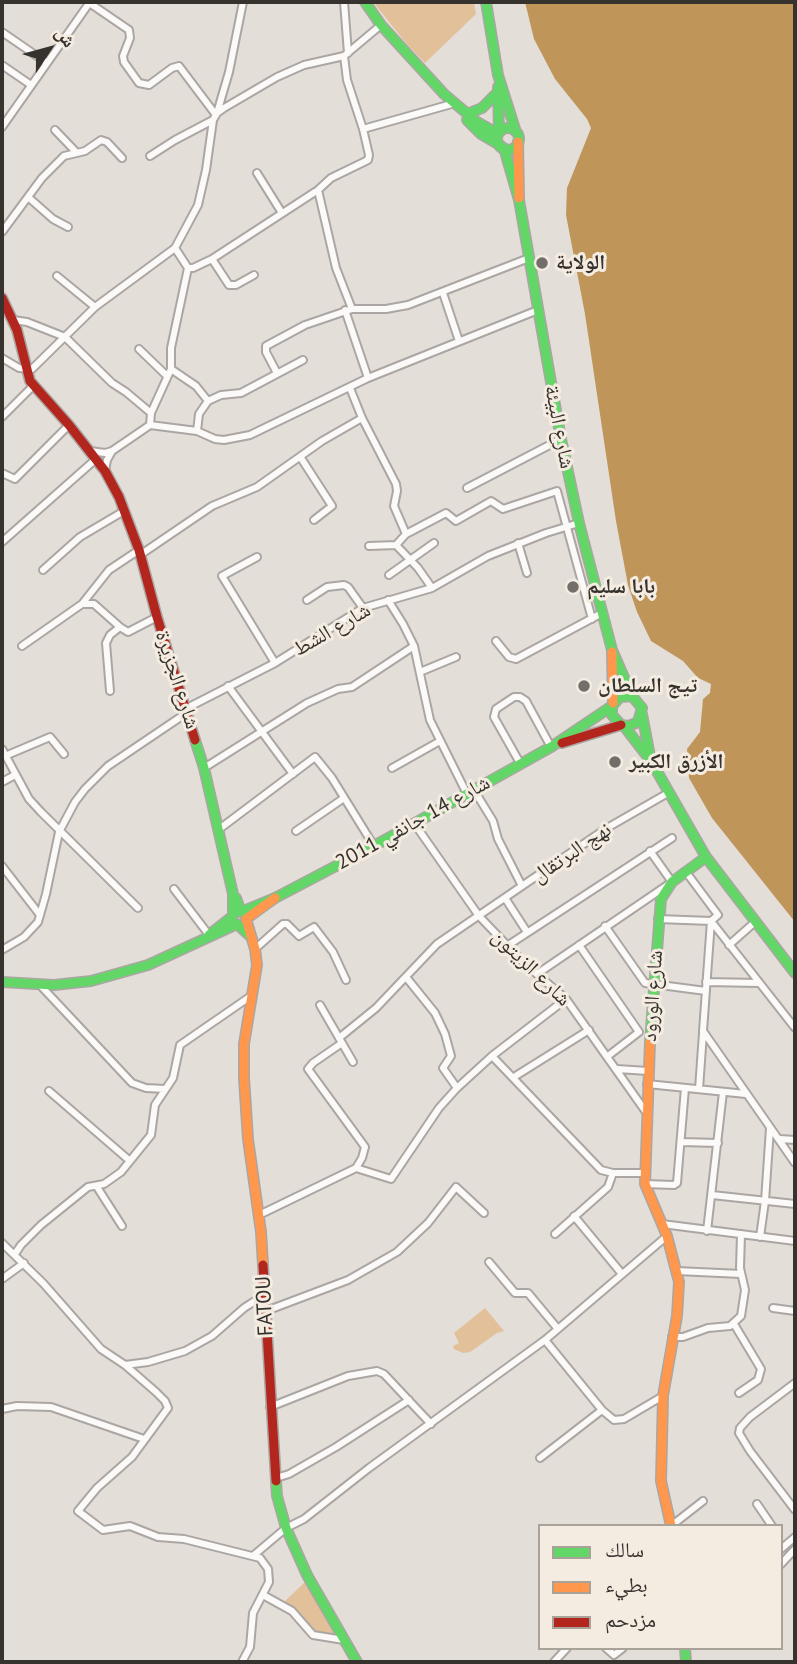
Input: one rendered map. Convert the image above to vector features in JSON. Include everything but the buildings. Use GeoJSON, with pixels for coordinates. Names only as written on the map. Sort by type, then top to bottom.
{"type":"FeatureCollection","features":[{"type":"Feature","properties":{"kind":"street"},"geometry":{"type":"LineString","coordinates":[[2,127],[89,2],[129,30],[130,38],[123,56],[124,62],[139,83],[149,85],[175,66],[179,66],[215,116]]}},
{"type":"Feature","properties":{"kind":"street"},"geometry":{"type":"LineString","coordinates":[[2,358],[26,370],[36,367],[95,307],[175,248],[198,205],[215,116],[229,72],[243,2]]}},
{"type":"Feature","properties":{"kind":"street"},"geometry":{"type":"LineString","coordinates":[[188,268],[212,259],[318,190],[331,178],[368,160],[363,129],[347,80],[344,2]]}},
{"type":"Feature","properties":{"kind":"street"},"geometry":{"type":"LineString","coordinates":[[365,2],[381,25],[476,130],[502,147],[514,147],[517,137],[509,128],[499,133],[452,102]]}},
{"type":"Feature","properties":{"kind":"street","name":"شارع البيئة"},"geometry":{"type":"LineString","coordinates":[[486,2],[498,75],[517,137],[519,200],[561,439],[579,523],[612,650],[632,696]]}},
{"type":"Feature","properties":{"kind":"street"},"geometry":{"type":"LineString","coordinates":[[150,156],[295,68],[346,55],[381,25]]}},
{"type":"Feature","properties":{"kind":"street"},"geometry":{"type":"LineString","coordinates":[[2,32],[47,63]]}},
{"type":"Feature","properties":{"kind":"street"},"geometry":{"type":"LineString","coordinates":[[2,65],[32,85]]}},
{"type":"Feature","properties":{"kind":"street","name":"شارع البيئة"},"geometry":{"type":"LineString","coordinates":[[498,75],[499,133],[519,200]]}},
{"type":"Feature","properties":{"kind":"street"},"geometry":{"type":"LineString","coordinates":[[467,114],[482,108],[498,92]]}},
{"type":"Feature","properties":{"kind":"street"},"geometry":{"type":"LineString","coordinates":[[363,129],[452,102]]}},
{"type":"Feature","properties":{"kind":"street"},"geometry":{"type":"LineString","coordinates":[[55,130],[76,152]]}},
{"type":"Feature","properties":{"kind":"street"},"geometry":{"type":"LineString","coordinates":[[2,232],[64,156],[85,151],[104,141],[122,158]]}},
{"type":"Feature","properties":{"kind":"street"},"geometry":{"type":"LineString","coordinates":[[257,173],[282,213]]}},
{"type":"Feature","properties":{"kind":"street"},"geometry":{"type":"LineString","coordinates":[[318,190],[336,268],[368,378]]}},
{"type":"Feature","properties":{"kind":"street"},"geometry":{"type":"LineString","coordinates":[[28,197],[52,219],[68,227]]}},
{"type":"Feature","properties":{"kind":"street"},"geometry":{"type":"LineString","coordinates":[[150,425],[151,414],[169,373],[171,348],[188,268],[175,248]]}},
{"type":"Feature","properties":{"kind":"street"},"geometry":{"type":"LineString","coordinates":[[277,373],[266,352],[269,344],[305,325],[349,310],[393,308],[443,293],[529,258]]}},
{"type":"Feature","properties":{"kind":"street"},"geometry":{"type":"LineString","coordinates":[[212,259],[229,285],[236,285],[254,275]]}},
{"type":"Feature","properties":{"kind":"street"},"geometry":{"type":"LineString","coordinates":[[57,276],[95,307]]}},
{"type":"Feature","properties":{"kind":"street"},"geometry":{"type":"LineString","coordinates":[[443,293],[459,341]]}},
{"type":"Feature","properties":{"kind":"street","name":"شارع الجزيرة"},"geometry":{"type":"LineString","coordinates":[[2,298],[13,320],[33,386],[69,425],[105,471],[124,511],[140,553],[204,768],[239,918]]}},
{"type":"Feature","properties":{"kind":"street"},"geometry":{"type":"LineString","coordinates":[[2,542],[93,455],[112,451],[150,425],[197,431],[224,440],[250,435],[368,378],[538,310]]}},
{"type":"Feature","properties":{"kind":"street"},"geometry":{"type":"LineString","coordinates":[[13,320],[27,321],[65,337],[112,383],[151,414]]}},
{"type":"Feature","properties":{"kind":"street"},"geometry":{"type":"LineString","coordinates":[[139,349],[169,373],[196,386],[208,401]]}},
{"type":"Feature","properties":{"kind":"street"},"geometry":{"type":"LineString","coordinates":[[197,431],[198,414],[208,401],[241,393],[303,360]]}},
{"type":"Feature","properties":{"kind":"street"},"geometry":{"type":"LineString","coordinates":[[2,417],[33,386]]}},
{"type":"Feature","properties":{"kind":"street"},"geometry":{"type":"LineString","coordinates":[[350,388],[362,418],[393,476],[397,491],[394,506],[406,534]]}},
{"type":"Feature","properties":{"kind":"street"},"geometry":{"type":"LineString","coordinates":[[22,646],[82,604],[101,577],[222,499],[257,487],[362,418]]}},
{"type":"Feature","properties":{"kind":"street"},"geometry":{"type":"LineString","coordinates":[[2,473],[15,479],[69,425]]}},
{"type":"Feature","properties":{"kind":"street"},"geometry":{"type":"LineString","coordinates":[[467,488],[561,439]]}},
{"type":"Feature","properties":{"kind":"street"},"geometry":{"type":"LineString","coordinates":[[105,471],[112,451]]}},
{"type":"Feature","properties":{"kind":"street"},"geometry":{"type":"LineString","coordinates":[[301,457],[332,506],[314,520]]}},
{"type":"Feature","properties":{"kind":"street"},"geometry":{"type":"LineString","coordinates":[[396,545],[406,534],[446,513],[456,521],[489,501],[503,509],[555,490],[559,493],[592,619]]}},
{"type":"Feature","properties":{"kind":"street"},"geometry":{"type":"LineString","coordinates":[[43,570],[80,537],[124,511]]}},
{"type":"Feature","properties":{"kind":"street","name":"شارع الشط"},"geometry":{"type":"LineString","coordinates":[[40,915],[59,832],[75,802],[104,769],[187,710],[275,663],[363,608],[432,588],[488,556],[579,523]]}},
{"type":"Feature","properties":{"kind":"street"},"geometry":{"type":"LineString","coordinates":[[389,575],[434,543]]}},
{"type":"Feature","properties":{"kind":"street"},"geometry":{"type":"LineString","coordinates":[[518,543],[527,573]]}},
{"type":"Feature","properties":{"kind":"street"},"geometry":{"type":"LineString","coordinates":[[369,545],[396,545],[432,588]]}},
{"type":"Feature","properties":{"kind":"street"},"geometry":{"type":"LineString","coordinates":[[257,557],[222,576],[275,663]]}},
{"type":"Feature","properties":{"kind":"street"},"geometry":{"type":"LineString","coordinates":[[307,600],[327,587],[344,584],[363,608]]}},
{"type":"Feature","properties":{"kind":"street"},"geometry":{"type":"LineString","coordinates":[[388,600],[414,646],[428,715],[440,741],[471,792],[493,821],[501,847],[522,886]]}},
{"type":"Feature","properties":{"kind":"street"},"geometry":{"type":"LineString","coordinates":[[82,604],[94,604],[128,632],[157,617]]}},
{"type":"Feature","properties":{"kind":"street"},"geometry":{"type":"LineString","coordinates":[[496,641],[509,657],[516,659],[602,613]]}},
{"type":"Feature","properties":{"kind":"street"},"geometry":{"type":"LineString","coordinates":[[110,691],[106,643],[110,635],[120,627]]}},
{"type":"Feature","properties":{"kind":"street"},"geometry":{"type":"LineString","coordinates":[[204,768],[307,703],[338,689],[352,687],[414,646]]}},
{"type":"Feature","properties":{"kind":"street","name":"شارع البيئة"},"geometry":{"type":"LineString","coordinates":[[612,650],[613,704]]}},
{"type":"Feature","properties":{"kind":"street"},"geometry":{"type":"LineString","coordinates":[[420,672],[456,657]]}},
{"type":"Feature","properties":{"kind":"street"},"geometry":{"type":"LineString","coordinates":[[228,686],[292,774]]}},
{"type":"Feature","properties":{"kind":"street"},"geometry":{"type":"LineString","coordinates":[[651,761],[640,703],[632,696],[624,695],[613,704],[612,715],[651,761],[706,858],[795,973]]}},
{"type":"Feature","properties":{"kind":"street"},"geometry":{"type":"LineString","coordinates":[[520,763],[494,717],[496,709],[514,697],[526,701],[551,747]]}},
{"type":"Feature","properties":{"kind":"street","name":"شارع 14 جانفي 2011"},"geometry":{"type":"LineString","coordinates":[[2,982],[66,985],[118,975],[159,961],[551,747],[613,704]]}},
{"type":"Feature","properties":{"kind":"street"},"geometry":{"type":"LineString","coordinates":[[622,725],[634,725],[642,714]]}},
{"type":"Feature","properties":{"kind":"street","name":"شارع 14 جانفي 2011"},"geometry":{"type":"LineString","coordinates":[[551,747],[622,725]]}},
{"type":"Feature","properties":{"kind":"street"},"geometry":{"type":"LineString","coordinates":[[64,754],[51,737],[3,752],[29,799],[59,832],[138,908]]}},
{"type":"Feature","properties":{"kind":"street"},"geometry":{"type":"LineString","coordinates":[[392,768],[440,741]]}},
{"type":"Feature","properties":{"kind":"street"},"geometry":{"type":"LineString","coordinates":[[218,830],[313,758],[317,758],[374,846]]}},
{"type":"Feature","properties":{"kind":"street"},"geometry":{"type":"LineString","coordinates":[[2,782],[15,775]]}},
{"type":"Feature","properties":{"kind":"street","name":"نهج البرتقال"},"geometry":{"type":"LineString","coordinates":[[356,1168],[365,1147],[308,1069],[376,1008],[437,944],[607,828],[668,793]]}},
{"type":"Feature","properties":{"kind":"street"},"geometry":{"type":"LineString","coordinates":[[296,831],[344,798]]}},
{"type":"Feature","properties":{"kind":"street","name":"شارع الزيتون"},"geometry":{"type":"LineString","coordinates":[[414,823],[479,916],[566,999],[647,1114]]}},
{"type":"Feature","properties":{"kind":"street"},"geometry":{"type":"LineString","coordinates":[[508,946],[672,838]]}},
{"type":"Feature","properties":{"kind":"street"},"geometry":{"type":"LineString","coordinates":[[650,851],[672,882]]}},
{"type":"Feature","properties":{"kind":"street"},"geometry":{"type":"LineString","coordinates":[[537,974],[706,858]]}},
{"type":"Feature","properties":{"kind":"street"},"geometry":{"type":"LineString","coordinates":[[2,866],[40,915],[31,931],[2,950]]}},
{"type":"Feature","properties":{"kind":"street"},"geometry":{"type":"LineString","coordinates":[[658,919],[710,921],[718,915],[686,872]]}},
{"type":"Feature","properties":{"kind":"street","name":"شارع الورود"},"geometry":{"type":"LineString","coordinates":[[647,1114],[658,919],[661,899],[672,882]]}},
{"type":"Feature","properties":{"kind":"street"},"geometry":{"type":"LineString","coordinates":[[174,889],[209,934]]}},
{"type":"Feature","properties":{"kind":"street"},"geometry":{"type":"LineString","coordinates":[[505,898],[527,932]]}},
{"type":"Feature","properties":{"kind":"street","name":"FATOU"},"geometry":{"type":"LineString","coordinates":[[239,918],[255,949],[257,974],[244,1044],[244,1099],[259,1215],[270,1408],[279,1505],[307,1575],[357,1662]]}},
{"type":"Feature","properties":{"kind":"street"},"geometry":{"type":"LineString","coordinates":[[710,921],[795,1028]]}},
{"type":"Feature","properties":{"kind":"street"},"geometry":{"type":"LineString","coordinates":[[699,1089],[710,921]]}},
{"type":"Feature","properties":{"kind":"street"},"geometry":{"type":"LineString","coordinates":[[729,945],[755,922]]}},
{"type":"Feature","properties":{"kind":"street"},"geometry":{"type":"LineString","coordinates":[[255,949],[283,924],[287,924],[299,936],[314,927],[332,951],[346,980]]}},
{"type":"Feature","properties":{"kind":"street"},"geometry":{"type":"LineString","coordinates":[[606,926],[645,983],[706,991]]}},
{"type":"Feature","properties":{"kind":"street"},"geometry":{"type":"LineString","coordinates":[[579,945],[639,1032],[608,1056]]}},
{"type":"Feature","properties":{"kind":"street"},"geometry":{"type":"LineString","coordinates":[[406,977],[435,1013],[445,1034],[451,1056],[443,1068],[457,1088]]}},
{"type":"Feature","properties":{"kind":"street"},"geometry":{"type":"LineString","coordinates":[[706,982],[759,984]]}},
{"type":"Feature","properties":{"kind":"street"},"geometry":{"type":"LineString","coordinates":[[40,985],[132,1083],[146,1088],[165,1088]]}},
{"type":"Feature","properties":{"kind":"street"},"geometry":{"type":"LineString","coordinates":[[15,1254],[51,1217],[88,1187],[97,1187],[112,1180],[130,1161],[151,1135],[155,1105],[173,1078],[180,1045],[253,995]]}},
{"type":"Feature","properties":{"kind":"street"},"geometry":{"type":"LineString","coordinates":[[259,1215],[356,1168],[391,1179],[439,1108],[457,1088],[492,1056],[566,999]]}},
{"type":"Feature","properties":{"kind":"street"},"geometry":{"type":"LineString","coordinates":[[320,1005],[353,1062]]}},
{"type":"Feature","properties":{"kind":"street"},"geometry":{"type":"LineString","coordinates":[[514,1077],[589,1030]]}},
{"type":"Feature","properties":{"kind":"street"},"geometry":{"type":"LineString","coordinates":[[703,1031],[795,1163]]}},
{"type":"Feature","properties":{"kind":"street"},"geometry":{"type":"LineString","coordinates":[[492,1056],[593,1164],[601,1170],[613,1173],[644,1173]]}},
{"type":"Feature","properties":{"kind":"street"},"geometry":{"type":"LineString","coordinates":[[617,1069],[648,1071]]}},
{"type":"Feature","properties":{"kind":"street"},"geometry":{"type":"LineString","coordinates":[[647,1084],[746,1094]]}},
{"type":"Feature","properties":{"kind":"street"},"geometry":{"type":"LineString","coordinates":[[645,1184],[677,1184],[685,1088]]}},
{"type":"Feature","properties":{"kind":"street"},"geometry":{"type":"LineString","coordinates":[[49,1091],[130,1161]]}},
{"type":"Feature","properties":{"kind":"street"},"geometry":{"type":"LineString","coordinates":[[707,1231],[723,1092]]}},
{"type":"Feature","properties":{"kind":"street"},"geometry":{"type":"LineString","coordinates":[[647,1114],[645,1184],[667,1236],[677,1270],[679,1297],[663,1396],[661,1481],[671,1524]]}},
{"type":"Feature","properties":{"kind":"street"},"geometry":{"type":"LineString","coordinates":[[760,1237],[770,1126]]}},
{"type":"Feature","properties":{"kind":"street"},"geometry":{"type":"LineString","coordinates":[[779,1139],[795,1140]]}},
{"type":"Feature","properties":{"kind":"street"},"geometry":{"type":"LineString","coordinates":[[681,1142],[718,1143]]}},
{"type":"Feature","properties":{"kind":"street"},"geometry":{"type":"LineString","coordinates":[[555,1234],[608,1187],[613,1173]]}},
{"type":"Feature","properties":{"kind":"street"},"geometry":{"type":"LineString","coordinates":[[97,1187],[122,1226]]}},
{"type":"Feature","properties":{"kind":"street"},"geometry":{"type":"LineString","coordinates":[[266,1311],[348,1279],[397,1252],[429,1223],[456,1187],[484,1213]]}},
{"type":"Feature","properties":{"kind":"street"},"geometry":{"type":"LineString","coordinates":[[712,1195],[795,1204]]}},
{"type":"Feature","properties":{"kind":"street"},"geometry":{"type":"LineString","coordinates":[[574,1216],[622,1274]]}},
{"type":"Feature","properties":{"kind":"street"},"geometry":{"type":"LineString","coordinates":[[662,1224],[795,1241]]}},
{"type":"Feature","properties":{"kind":"street"},"geometry":{"type":"LineString","coordinates":[[672,1337],[734,1324],[741,1316],[745,1283],[741,1275],[741,1234]]}},
{"type":"Feature","properties":{"kind":"street"},"geometry":{"type":"LineString","coordinates":[[254,1555],[286,1528],[304,1519],[544,1340],[667,1236]]}},
{"type":"Feature","properties":{"kind":"street"},"geometry":{"type":"LineString","coordinates":[[2,1243],[101,1349],[125,1365],[165,1401],[167,1408],[126,1464],[97,1488],[78,1511],[82,1516],[103,1530],[130,1526],[164,1538],[184,1539],[218,1549],[254,1555],[265,1562],[269,1582],[253,1613],[250,1647],[242,1662]]}},
{"type":"Feature","properties":{"kind":"street"},"geometry":{"type":"LineString","coordinates":[[489,1262],[515,1293],[528,1293],[558,1329]]}},
{"type":"Feature","properties":{"kind":"street"},"geometry":{"type":"LineString","coordinates":[[2,1279],[24,1264]]}},
{"type":"Feature","properties":{"kind":"street"},"geometry":{"type":"LineString","coordinates":[[677,1270],[741,1275]]}},
{"type":"Feature","properties":{"kind":"street"},"geometry":{"type":"LineString","coordinates":[[125,1365],[148,1362],[185,1351],[212,1336],[244,1308],[264,1295]]}},
{"type":"Feature","properties":{"kind":"street"},"geometry":{"type":"LineString","coordinates":[[773,1308],[795,1311]]}},
{"type":"Feature","properties":{"kind":"street"},"geometry":{"type":"LineString","coordinates":[[734,1324],[761,1369],[758,1380],[739,1392]]}},
{"type":"Feature","properties":{"kind":"street"},"geometry":{"type":"LineString","coordinates":[[544,1340],[602,1410],[614,1420],[619,1421],[663,1396]]}},
{"type":"Feature","properties":{"kind":"street"},"geometry":{"type":"LineString","coordinates":[[143,1381],[143,1368],[148,1362]]}},
{"type":"Feature","properties":{"kind":"street"},"geometry":{"type":"LineString","coordinates":[[270,1408],[348,1376],[377,1371],[384,1374],[431,1424]]}},
{"type":"Feature","properties":{"kind":"street"},"geometry":{"type":"LineString","coordinates":[[795,1383],[750,1417],[739,1433],[795,1510]]}},
{"type":"Feature","properties":{"kind":"street"},"geometry":{"type":"LineString","coordinates":[[276,1478],[289,1475],[409,1399]]}},
{"type":"Feature","properties":{"kind":"street"},"geometry":{"type":"LineString","coordinates":[[2,1409],[17,1406],[51,1407],[144,1439]]}},
{"type":"Feature","properties":{"kind":"street"},"geometry":{"type":"LineString","coordinates":[[540,1458],[602,1410]]}},
{"type":"Feature","properties":{"kind":"street"},"geometry":{"type":"LineString","coordinates":[[674,1524],[703,1501]]}},
{"type":"Feature","properties":{"kind":"street"},"geometry":{"type":"LineString","coordinates":[[757,1504],[771,1524]]}},
{"type":"Feature","properties":{"kind":"street"},"geometry":{"type":"LineString","coordinates":[[783,1562],[795,1549]]}},
{"type":"Feature","properties":{"kind":"street"},"geometry":{"type":"LineString","coordinates":[[264,1595],[292,1611],[313,1635],[344,1640]]}},
{"type":"Feature","properties":{"kind":"street"},"geometry":{"type":"LineString","coordinates":[[554,1650],[559,1655]]}},
{"type":"Feature","properties":{"kind":"street"},"geometry":{"type":"LineString","coordinates":[[554,1662],[565,1650]]}},
{"type":"Feature","properties":{"kind":"shaded area"},"geometry":{"type":"Polygon","coordinates":[[[373,2],[474,2],[476,14],[425,63],[373,2]]]}},
{"type":"Feature","properties":{"kind":"shaded area"},"geometry":{"type":"Polygon","coordinates":[[[525,2],[795,2],[795,922],[712,818],[689,778],[687,749],[700,732],[703,699],[710,693],[711,684],[698,678],[683,661],[651,641],[628,585],[585,314],[566,215],[567,188],[591,128],[587,119],[555,79],[534,39],[525,2]]]}},
{"type":"Feature","properties":{"kind":"shaded area"},"geometry":{"type":"Polygon","coordinates":[[[485,1308],[504,1331],[470,1352],[463,1353],[454,1349],[453,1346],[459,1343],[454,1333],[485,1308]]]}},
{"type":"Feature","properties":{"kind":"shaded area"},"geometry":{"type":"Polygon","coordinates":[[[305,1582],[335,1636],[316,1635],[284,1602],[305,1582]]]}},
{"type":"Feature","properties":{"kind":"traffic: fast"},"geometry":{"type":"LineString","coordinates":[[365,2],[381,25],[444,94],[477,122],[498,134]]}},
{"type":"Feature","properties":{"kind":"traffic: fast"},"geometry":{"type":"LineString","coordinates":[[486,2],[498,75],[516,132]]}},
{"type":"Feature","properties":{"kind":"traffic: fast"},"geometry":{"type":"LineString","coordinates":[[498,87],[499,133]]}},
{"type":"Feature","properties":{"kind":"traffic: fast"},"geometry":{"type":"LineString","coordinates":[[467,114],[482,108],[497,93]]}},
{"type":"Feature","properties":{"kind":"traffic: fast"},"geometry":{"type":"LineString","coordinates":[[467,120],[481,134],[500,145]]}},
{"type":"Feature","properties":{"kind":"traffic: fast"},"geometry":{"type":"LineString","coordinates":[[508,128],[518,135],[519,139],[512,149],[508,150],[498,143],[497,139],[504,129],[508,128]]}},
{"type":"Feature","properties":{"kind":"traffic: fast"},"geometry":{"type":"LineString","coordinates":[[504,148],[519,200],[561,439],[579,523],[612,650],[632,696],[642,708],[638,722],[629,726],[621,725],[612,715],[612,706],[620,697],[632,696]]}},
{"type":"Feature","properties":{"kind":"traffic: fast"},"geometry":{"type":"LineString","coordinates":[[236,898],[241,912],[275,898],[551,747],[612,706]]}},
{"type":"Feature","properties":{"kind":"traffic: fast"},"geometry":{"type":"LineString","coordinates":[[642,714],[650,756]]}},
{"type":"Feature","properties":{"kind":"traffic: fast"},"geometry":{"type":"LineString","coordinates":[[624,726],[651,761],[706,857],[795,973]]}},
{"type":"Feature","properties":{"kind":"traffic: fast"},"geometry":{"type":"LineString","coordinates":[[195,740],[233,894],[233,916],[209,935]]}},
{"type":"Feature","properties":{"kind":"traffic: fast"},"geometry":{"type":"LineString","coordinates":[[650,1042],[661,899],[672,882],[706,857]]}},
{"type":"Feature","properties":{"kind":"traffic: fast"},"geometry":{"type":"LineString","coordinates":[[2,982],[54,985],[91,981],[148,965],[237,924],[249,935]]}},
{"type":"Feature","properties":{"kind":"traffic: fast"},"geometry":{"type":"LineString","coordinates":[[276,1481],[277,1496],[286,1528],[307,1575],[357,1662]]}},
{"type":"Feature","properties":{"kind":"traffic: fast"},"geometry":{"type":"LineString","coordinates":[[685,1650],[686,1662]]}},
{"type":"Feature","properties":{"kind":"traffic: slow"},"geometry":{"type":"LineString","coordinates":[[518,142],[519,198]]}},
{"type":"Feature","properties":{"kind":"traffic: slow"},"geometry":{"type":"LineString","coordinates":[[612,652],[613,703]]}},
{"type":"Feature","properties":{"kind":"traffic: slow"},"geometry":{"type":"LineString","coordinates":[[263,1265],[248,1139],[244,1078],[244,1044],[257,965],[246,919],[275,898]]}},
{"type":"Feature","properties":{"kind":"traffic: slow"},"geometry":{"type":"LineString","coordinates":[[650,1042],[645,1184],[667,1236],[679,1282],[677,1316],[663,1396],[661,1481],[671,1524]]}},
{"type":"Feature","properties":{"kind":"traffic: jam"},"geometry":{"type":"LineString","coordinates":[[2,298],[17,330],[30,381],[105,471],[119,497],[139,550],[195,740]]}},
{"type":"Feature","properties":{"kind":"traffic: jam"},"geometry":{"type":"LineString","coordinates":[[562,743],[621,725]]}},
{"type":"Feature","properties":{"kind":"traffic: jam"},"geometry":{"type":"LineString","coordinates":[[263,1265],[276,1481]]}},
{"type":"Feature","properties":{"kind":"place","name":"الولاية"},"geometry":{"type":"Point","coordinates":[542,263]}},
{"type":"Feature","properties":{"kind":"place","name":"بابا سليم"},"geometry":{"type":"Point","coordinates":[573,587]}},
{"type":"Feature","properties":{"kind":"place","name":"تيج السلطان"},"geometry":{"type":"Point","coordinates":[584,686]}},
{"type":"Feature","properties":{"kind":"place","name":"الأزرق الكبير"},"geometry":{"type":"Point","coordinates":[615,762]}}]}
